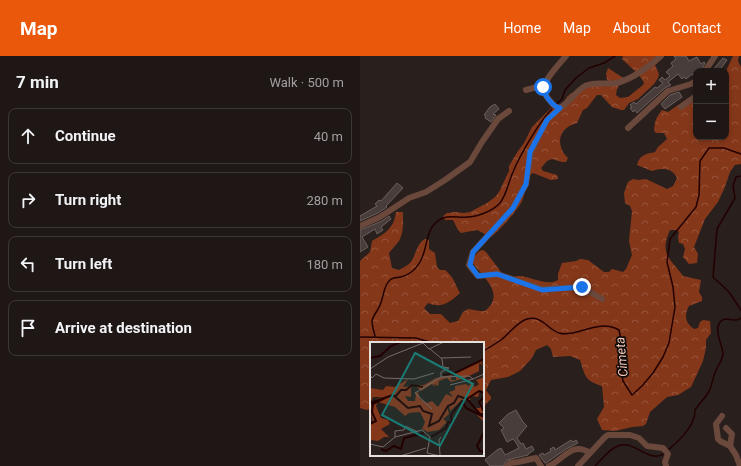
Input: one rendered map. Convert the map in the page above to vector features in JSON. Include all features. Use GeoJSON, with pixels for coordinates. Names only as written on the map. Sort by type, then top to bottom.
{"type":"FeatureCollection","features":[{"type":"Feature","properties":{"kind":"street"},"geometry":{"type":"LineString","coordinates":[[560,108],[556,107],[544,93],[544,85],[566,56]]}},
{"type":"Feature","properties":{"kind":"street"},"geometry":{"type":"LineString","coordinates":[[602,299],[582,287],[542,290],[497,274],[478,276],[470,265],[473,252],[513,208],[526,184],[530,152],[547,120],[580,89],[594,83],[615,83],[625,80],[634,76],[661,56]]}},
{"type":"Feature","properties":{"kind":"street"},"geometry":{"type":"LineString","coordinates":[[708,68],[715,56]]}},
{"type":"Feature","properties":{"kind":"street"},"geometry":{"type":"LineString","coordinates":[[628,128],[668,91],[693,83]]}},
{"type":"Feature","properties":{"kind":"street"},"geometry":{"type":"LineString","coordinates":[[526,90],[544,85]]}},
{"type":"Feature","properties":{"kind":"street"},"geometry":{"type":"LineString","coordinates":[[681,107],[693,98]]}},
{"type":"Feature","properties":{"kind":"street"},"geometry":{"type":"LineString","coordinates":[[360,226],[380,217],[409,198],[426,192],[470,162],[498,119],[509,111]]}},
{"type":"Feature","properties":{"kind":"street"},"geometry":{"type":"LineString","coordinates":[[722,416],[716,424],[718,439],[730,446],[736,455],[740,466]]}},
{"type":"Feature","properties":{"kind":"street"},"geometry":{"type":"LineString","coordinates":[[726,428],[732,434],[730,446]]}},
{"type":"Feature","properties":{"kind":"street"},"geometry":{"type":"LineString","coordinates":[[578,466],[602,439],[608,435],[623,434],[639,438],[647,446],[663,448],[668,454],[665,462],[666,466]]}},
{"type":"Feature","properties":{"kind":"street"},"geometry":{"type":"LineString","coordinates":[[549,466],[574,449],[585,450],[590,453]]}},
{"type":"Feature","properties":{"kind":"street"},"geometry":{"type":"LineString","coordinates":[[507,466],[510,463],[536,458],[541,466]]}},
{"type":"Feature","properties":{"kind":"green space"},"geometry":{"type":"Polygon","coordinates":[[[623,56],[664,56],[655,65],[659,74],[658,78],[654,84],[638,99],[629,103],[624,110],[612,107],[601,95],[597,95],[587,108],[583,110],[577,123],[564,130],[560,138],[561,147],[568,158],[566,162],[552,159],[547,161],[541,168],[543,171],[557,175],[558,179],[551,180],[533,173],[530,175],[526,182],[520,205],[499,230],[491,237],[477,230],[461,233],[453,220],[445,220],[443,216],[447,213],[470,212],[495,197],[509,171],[509,166],[524,143],[532,127],[551,108],[558,109],[570,94],[583,88],[608,84],[606,74],[608,68],[625,79],[617,90],[616,95],[620,98],[628,97],[643,85],[644,83],[641,77],[622,59],[623,56]]]}},
{"type":"Feature","properties":{"kind":"green space"},"geometry":{"type":"Polygon","coordinates":[[[733,56],[739,56],[738,61],[741,67],[741,164],[735,165],[730,172],[718,202],[705,219],[694,247],[698,254],[697,263],[689,264],[683,257],[685,249],[683,244],[679,243],[679,232],[676,230],[670,230],[667,238],[666,250],[670,260],[683,276],[701,280],[699,292],[702,297],[702,301],[689,306],[686,313],[687,321],[694,329],[698,328],[700,322],[703,320],[710,321],[711,333],[706,340],[703,361],[691,387],[678,395],[667,397],[650,412],[646,424],[643,426],[615,431],[602,430],[597,419],[604,407],[602,386],[592,382],[586,377],[580,360],[570,356],[553,357],[551,349],[547,345],[536,350],[532,358],[520,371],[508,377],[491,380],[486,390],[491,399],[484,406],[484,342],[370,342],[370,408],[367,410],[360,408],[360,261],[370,252],[372,241],[385,233],[391,226],[396,212],[403,212],[403,227],[399,241],[389,253],[392,268],[399,270],[409,264],[422,241],[425,239],[429,240],[429,249],[435,253],[437,267],[440,270],[445,270],[451,276],[460,293],[446,304],[433,305],[428,303],[424,308],[430,314],[441,314],[450,323],[458,321],[463,312],[468,309],[485,311],[494,298],[490,285],[472,262],[476,254],[483,250],[507,280],[514,277],[523,276],[544,282],[554,282],[558,280],[558,274],[562,263],[580,259],[588,260],[604,272],[609,272],[612,269],[623,272],[626,269],[632,255],[629,241],[632,211],[630,206],[625,203],[624,193],[628,182],[633,179],[646,179],[667,189],[673,186],[677,178],[675,174],[666,169],[652,171],[637,165],[638,161],[642,157],[655,152],[667,139],[664,133],[656,133],[654,131],[655,122],[662,110],[668,112],[693,95],[693,140],[729,140],[729,68],[727,68],[733,56]]]}},
{"type":"Feature","properties":{"kind":"building"},"geometry":{"type":"Polygon","coordinates":[[[674,56],[686,56],[689,61],[697,57],[701,64],[704,62],[705,63],[702,68],[693,68],[693,76],[692,74],[686,79],[684,77],[682,79],[678,74],[668,82],[671,85],[665,88],[637,113],[635,110],[633,112],[630,105],[634,102],[636,104],[655,87],[657,88],[663,83],[659,80],[662,77],[665,80],[670,76],[666,72],[673,66],[671,63],[676,59],[674,56]]]}},
{"type":"Feature","properties":{"kind":"building"},"geometry":{"type":"Polygon","coordinates":[[[723,58],[727,60],[721,68],[715,68],[723,58]]]}},
{"type":"Feature","properties":{"kind":"building"},"geometry":{"type":"Polygon","coordinates":[[[679,92],[682,97],[665,109],[661,104],[670,95],[679,92]]]}},
{"type":"Feature","properties":{"kind":"building"},"geometry":{"type":"Polygon","coordinates":[[[495,104],[499,109],[493,114],[496,115],[491,122],[485,118],[486,116],[484,115],[490,107],[495,104]]]}},
{"type":"Feature","properties":{"kind":"building"},"geometry":{"type":"Polygon","coordinates":[[[397,183],[403,188],[386,206],[387,207],[360,221],[360,216],[377,206],[375,204],[379,200],[381,201],[397,183]]]}},
{"type":"Feature","properties":{"kind":"building"},"geometry":{"type":"Polygon","coordinates":[[[389,216],[391,219],[381,227],[383,230],[377,234],[375,229],[362,237],[368,247],[360,252],[360,230],[382,221],[389,216]]]}},
{"type":"Feature","properties":{"kind":"building"},"geometry":{"type":"Polygon","coordinates":[[[516,410],[527,426],[517,438],[521,444],[523,443],[526,449],[532,446],[534,450],[528,455],[507,460],[503,466],[490,466],[485,460],[497,450],[501,448],[505,455],[519,448],[513,439],[507,442],[501,430],[504,428],[499,423],[508,414],[516,410]]]}},
{"type":"Feature","properties":{"kind":"building"},"geometry":{"type":"Polygon","coordinates":[[[571,440],[573,442],[576,440],[578,443],[566,449],[546,463],[539,455],[543,453],[544,455],[551,451],[550,449],[554,447],[555,450],[571,440]]]}},
{"type":"Feature","properties":{"kind":"waterway"},"geometry":{"type":"LineString","coordinates":[[555,105],[562,99],[565,90],[576,78],[589,68],[604,63],[615,56]]}},
{"type":"Feature","properties":{"kind":"waterway"},"geometry":{"type":"LineString","coordinates":[[375,336],[372,321],[388,282],[393,278],[407,275],[416,267],[423,256],[430,231],[437,222],[446,217],[471,217],[480,215],[493,209],[500,203],[525,147],[536,129],[553,108]]}},
{"type":"Feature","properties":{"kind":"waterway","name":"Cimeta"},"geometry":{"type":"LineString","coordinates":[[484,350],[501,340],[516,325],[532,318],[541,321],[559,333],[566,334],[595,327],[611,327],[619,330],[623,349],[621,366],[623,381],[632,395],[653,373],[663,357],[669,343],[675,307],[673,287],[667,262],[670,239],[696,207],[699,195],[700,161],[709,148],[724,148],[741,154]]}},
{"type":"Feature","properties":{"kind":"waterway"},"geometry":{"type":"LineString","coordinates":[[741,176],[736,177],[733,186],[735,198],[717,229],[713,277],[729,292],[741,310]]}},
{"type":"Feature","properties":{"kind":"waterway"},"geometry":{"type":"LineString","coordinates":[[668,450],[686,433],[690,427],[695,416],[695,410],[710,388],[716,370],[721,361],[723,353],[718,332],[719,324],[723,319],[738,320],[741,318]]}},
{"type":"Feature","properties":{"kind":"waterway","name":"Cimeta"},"geometry":{"type":"LineString","coordinates":[[360,337],[416,338],[430,342]]}},
{"type":"Feature","properties":{"kind":"waterway"},"geometry":{"type":"LineString","coordinates":[[595,466],[606,454],[618,446],[630,446],[653,456],[659,456],[665,453]]}},
{"type":"Feature","properties":{"kind":"route"},"geometry":{"type":"LineString","coordinates":[[543,87],[544,93],[552,103],[556,107],[560,108],[547,120],[530,152],[526,184],[513,208],[473,252],[470,265],[478,276],[497,274],[542,290],[582,287]]}}]}
